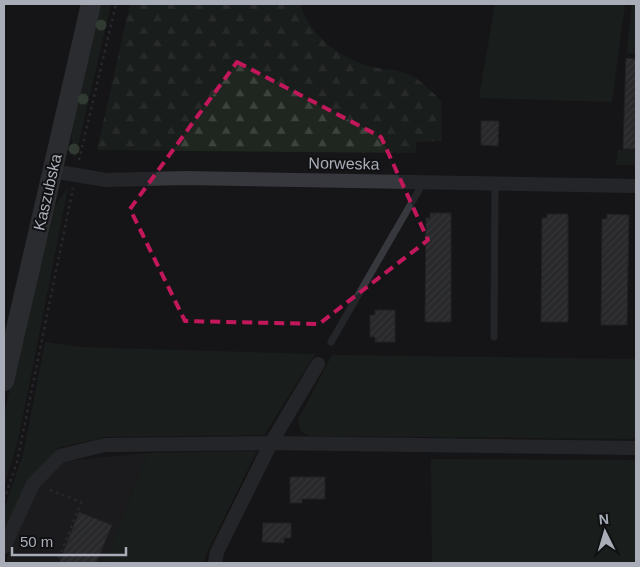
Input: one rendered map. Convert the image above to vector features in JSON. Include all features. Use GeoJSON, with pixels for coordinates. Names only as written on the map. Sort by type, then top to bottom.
{"type":"FeatureCollection","features":[{"type":"Feature","properties":{"kind":"main road","name":"Kaszubska"},"geometry":{"type":"LineString","coordinates":[[4,381],[91,4]]}},
{"type":"Feature","properties":{"kind":"street","name":"Norweska"},"geometry":{"type":"LineString","coordinates":[[52,171],[106,180],[185,178],[636,186]]}},
{"type":"Feature","properties":{"kind":"street"},"geometry":{"type":"LineString","coordinates":[[215,563],[217,552],[272,443],[318,364]]}},
{"type":"Feature","properties":{"kind":"street"},"geometry":{"type":"LineString","coordinates":[[4,547],[33,484],[60,456],[105,444],[272,443],[636,448]]}},
{"type":"Feature","properties":{"kind":"lane"},"geometry":{"type":"LineString","coordinates":[[331,342],[423,182]]}},
{"type":"Feature","properties":{"kind":"lane"},"geometry":{"type":"LineString","coordinates":[[494,184],[494,337]]}},
{"type":"Feature","properties":{"kind":"path"},"geometry":{"type":"LineString","coordinates":[[4,500],[17,462],[76,175],[116,4]]}},
{"type":"Feature","properties":{"kind":"path"},"geometry":{"type":"LineString","coordinates":[[50,490],[81,502],[57,563]]}},
{"type":"Feature","properties":{"kind":"highlighted area"},"geometry":{"type":"Polygon","coordinates":[[[237,62],[381,137],[428,240],[319,324],[185,321],[130,209],[237,62]]]}},
{"type":"Feature","properties":{"kind":"shaded area"},"geometry":{"type":"Polygon","coordinates":[[[147,453],[105,563],[5,563],[42,473],[58,462],[147,453]]]}},
{"type":"Feature","properties":{"kind":"green space"},"geometry":{"type":"Polygon","coordinates":[[[99,4],[111,4],[75,159],[72,147],[75,107],[99,4]]]}},
{"type":"Feature","properties":{"kind":"green space"},"geometry":{"type":"Polygon","coordinates":[[[130,4],[300,4],[305,16],[320,37],[341,54],[365,65],[395,70],[410,75],[429,89],[441,101],[442,141],[416,142],[416,153],[97,150],[130,4]]]}},
{"type":"Feature","properties":{"kind":"green space"},"geometry":{"type":"Polygon","coordinates":[[[495,4],[625,4],[612,102],[479,98],[495,4]]]}},
{"type":"Feature","properties":{"kind":"green space"},"geometry":{"type":"Polygon","coordinates":[[[632,4],[636,4],[636,54],[627,53],[632,4]]]}},
{"type":"Feature","properties":{"kind":"green space"},"geometry":{"type":"Polygon","coordinates":[[[618,150],[636,150],[636,165],[616,165],[618,150]]]}},
{"type":"Feature","properties":{"kind":"green space"},"geometry":{"type":"Polygon","coordinates":[[[68,188],[19,436],[4,488],[4,422],[6,405],[53,209],[68,188]]]}},
{"type":"Feature","properties":{"kind":"green space"},"geometry":{"type":"Polygon","coordinates":[[[45,342],[80,347],[315,354],[264,435],[105,437],[58,448],[28,480],[4,535],[4,509],[23,455],[45,342]]]}},
{"type":"Feature","properties":{"kind":"green space"},"geometry":{"type":"Polygon","coordinates":[[[332,355],[636,359],[636,439],[310,436],[301,432],[298,420],[332,355]]]}},
{"type":"Feature","properties":{"kind":"green space"},"geometry":{"type":"Polygon","coordinates":[[[257,451],[205,556],[205,563],[105,563],[147,453],[257,451]]]}},
{"type":"Feature","properties":{"kind":"green space"},"geometry":{"type":"Polygon","coordinates":[[[431,459],[636,460],[636,563],[432,563],[431,459]]]}},
{"type":"Feature","properties":{"kind":"building"},"geometry":{"type":"Polygon","coordinates":[[[626,58],[636,59],[636,149],[623,149],[626,58]]]}},
{"type":"Feature","properties":{"kind":"building"},"geometry":{"type":"Polygon","coordinates":[[[481,121],[499,121],[498,146],[481,145],[481,121]]]}},
{"type":"Feature","properties":{"kind":"building"},"geometry":{"type":"Polygon","coordinates":[[[430,213],[451,213],[451,322],[425,322],[426,218],[430,218],[430,213]]]}},
{"type":"Feature","properties":{"kind":"building"},"geometry":{"type":"Polygon","coordinates":[[[547,214],[568,214],[568,322],[541,322],[542,218],[547,218],[547,214]]]}},
{"type":"Feature","properties":{"kind":"building"},"geometry":{"type":"Polygon","coordinates":[[[607,214],[629,215],[627,325],[601,325],[602,219],[607,219],[607,214]]]}},
{"type":"Feature","properties":{"kind":"building"},"geometry":{"type":"Polygon","coordinates":[[[375,310],[395,310],[395,342],[375,342],[375,337],[370,337],[370,315],[375,315],[375,310]]]}},
{"type":"Feature","properties":{"kind":"building"},"geometry":{"type":"Polygon","coordinates":[[[290,477],[325,477],[325,499],[302,499],[302,503],[290,503],[290,477]]]}},
{"type":"Feature","properties":{"kind":"building"},"geometry":{"type":"Polygon","coordinates":[[[79,512],[112,525],[96,563],[59,563],[79,512]]]}},
{"type":"Feature","properties":{"kind":"building"},"geometry":{"type":"Polygon","coordinates":[[[263,523],[291,523],[291,538],[284,538],[284,543],[262,542],[263,523]]]}}]}
